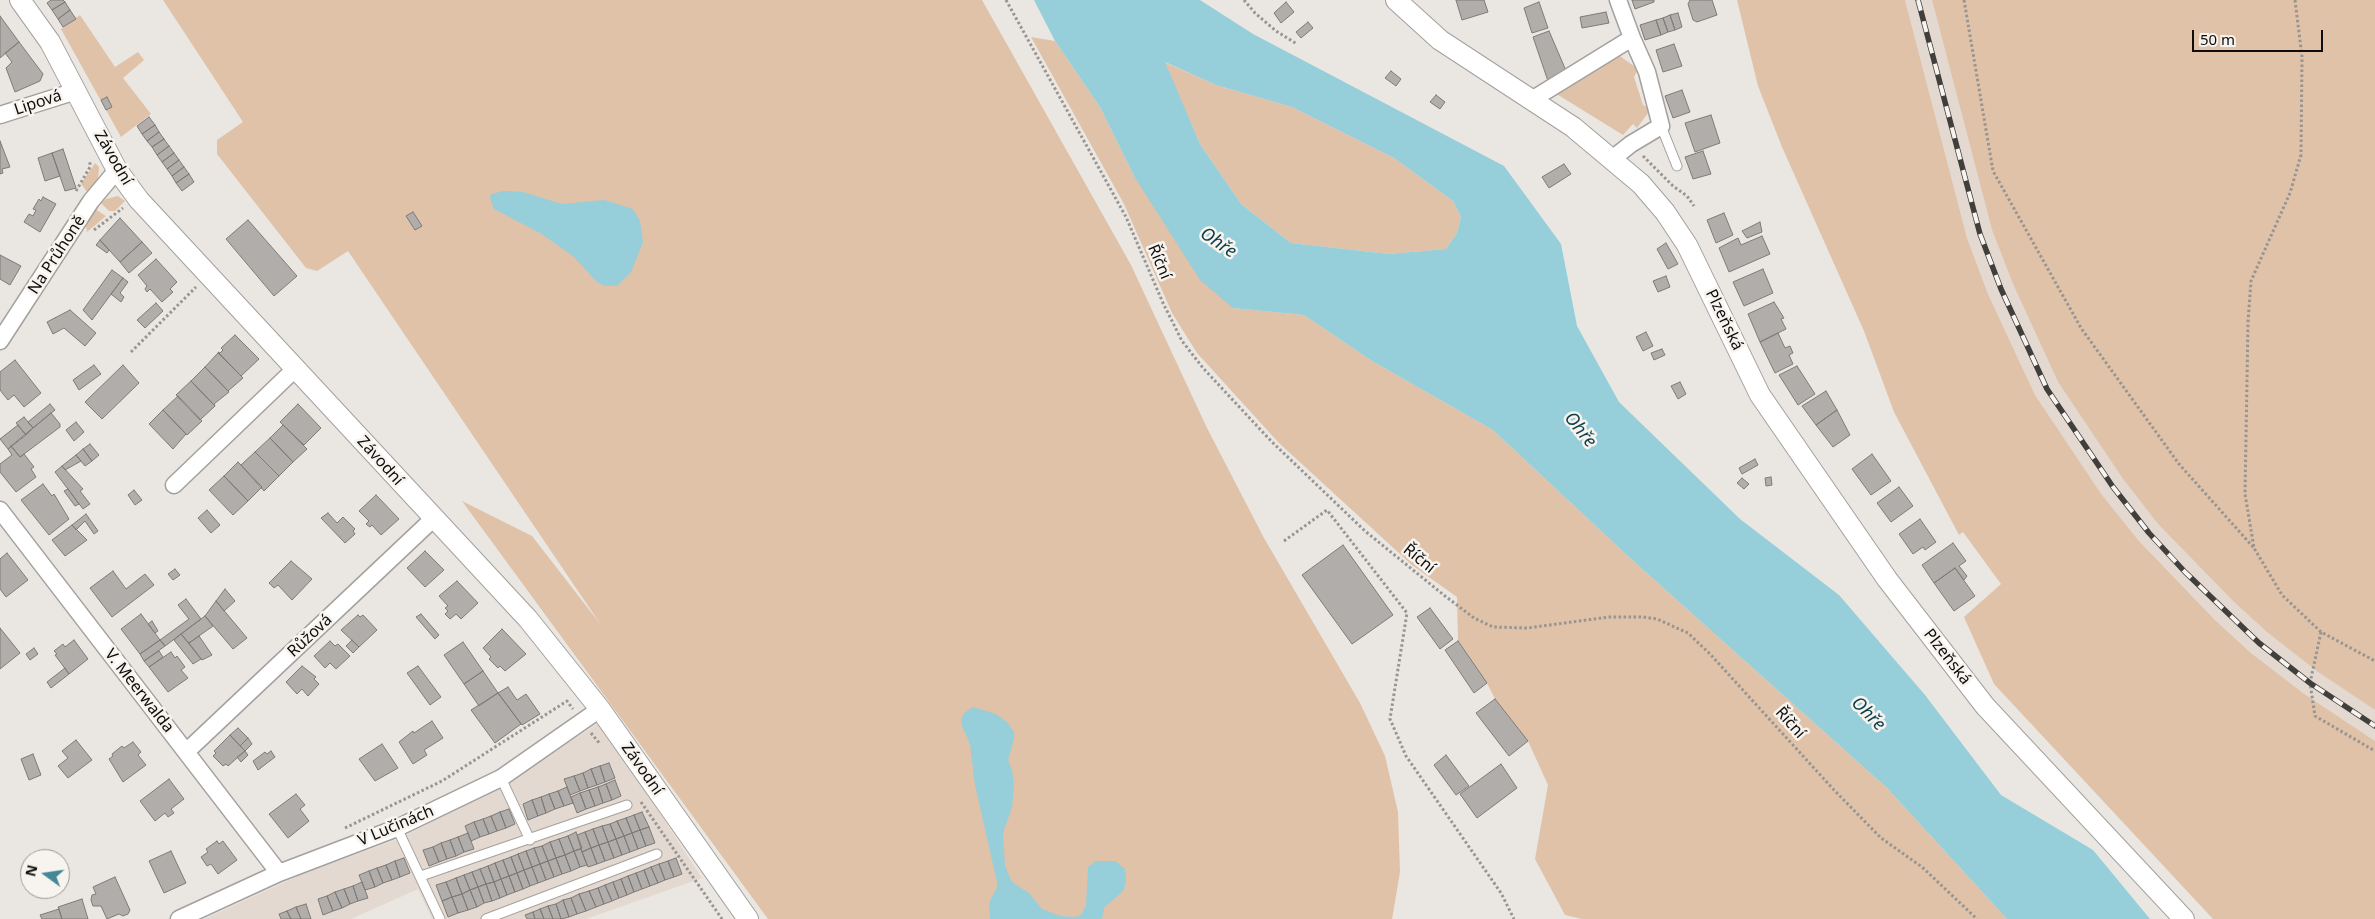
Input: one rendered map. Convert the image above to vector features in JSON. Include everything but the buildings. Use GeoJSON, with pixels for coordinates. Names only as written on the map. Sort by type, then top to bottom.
{"type":"FeatureCollection","features":[{"type":"Feature","properties":{"kind":"street","name":"Závodní"},"geometry":{"type":"LineString","coordinates":[[20,0],[50,42],[117,170],[139,200],[296,368],[433,520],[528,619],[600,709],[748,919]]}},
{"type":"Feature","properties":{"kind":"street","name":"Plzeňská"},"geometry":{"type":"LineString","coordinates":[[1396,0],[1440,40],[1533,99],[1612,159],[1641,184],[1676,227],[1760,395],[1887,579],[1985,706],[2184,919]]}},
{"type":"Feature","properties":{"kind":"street"},"geometry":{"type":"LineString","coordinates":[[1612,159],[1630,144],[1661,126],[1647,72],[1618,0]]}},
{"type":"Feature","properties":{"kind":"street"},"geometry":{"type":"LineString","coordinates":[[1533,99],[1632,38]]}},
{"type":"Feature","properties":{"kind":"street","name":"Lipová"},"geometry":{"type":"LineString","coordinates":[[0,115],[76,91]]}},
{"type":"Feature","properties":{"kind":"street","name":"Na Průhoně"},"geometry":{"type":"LineString","coordinates":[[0,341],[91,202],[117,170]]}},
{"type":"Feature","properties":{"kind":"street"},"geometry":{"type":"LineString","coordinates":[[174,485],[296,368]]}},
{"type":"Feature","properties":{"kind":"street","name":"V. Meerwalda"},"geometry":{"type":"LineString","coordinates":[[0,510],[279,873]]}},
{"type":"Feature","properties":{"kind":"street","name":"Růžová"},"geometry":{"type":"LineString","coordinates":[[186,752],[433,520]]}},
{"type":"Feature","properties":{"kind":"street","name":"V Lučinách"},"geometry":{"type":"LineString","coordinates":[[180,919],[279,873],[396,828],[501,778],[600,709]]}},
{"type":"Feature","properties":{"kind":"lane"},"geometry":{"type":"LineString","coordinates":[[1661,126],[1678,166]]}},
{"type":"Feature","properties":{"kind":"lane"},"geometry":{"type":"LineString","coordinates":[[501,778],[530,840]]}},
{"type":"Feature","properties":{"kind":"lane"},"geometry":{"type":"LineString","coordinates":[[421,876],[627,805]]}},
{"type":"Feature","properties":{"kind":"lane"},"geometry":{"type":"LineString","coordinates":[[396,828],[421,876],[440,919]]}},
{"type":"Feature","properties":{"kind":"lane"},"geometry":{"type":"LineString","coordinates":[[486,919],[657,854]]}},
{"type":"Feature","properties":{"kind":"path","name":"Říční"},"geometry":{"type":"LineString","coordinates":[[1006,0],[1126,217],[1163,304],[1182,341],[1203,368],[1272,441],[1365,531],[1474,618],[1493,627],[1527,628],[1609,617],[1643,617],[1666,622],[1688,633],[1710,654],[1834,790],[1881,838],[1922,868],[1978,919]]}},
{"type":"Feature","properties":{"kind":"path"},"geometry":{"type":"LineString","coordinates":[[1244,0],[1255,13],[1276,31],[1297,44]]}},
{"type":"Feature","properties":{"kind":"path"},"geometry":{"type":"LineString","coordinates":[[1964,0],[1993,171],[2080,328],[2179,464],[2254,548],[2282,595],[2321,632],[2375,662]]}},
{"type":"Feature","properties":{"kind":"path"},"geometry":{"type":"LineString","coordinates":[[2254,548],[2245,494],[2248,322],[2251,281],[2290,193],[2300,156],[2302,57],[2295,0]]}},
{"type":"Feature","properties":{"kind":"path"},"geometry":{"type":"LineString","coordinates":[[71,199],[90,167],[89,156]]}},
{"type":"Feature","properties":{"kind":"path"},"geometry":{"type":"LineString","coordinates":[[89,233],[124,207],[129,208],[139,200]]}},
{"type":"Feature","properties":{"kind":"path"},"geometry":{"type":"LineString","coordinates":[[131,352],[209,274]]}},
{"type":"Feature","properties":{"kind":"path"},"geometry":{"type":"LineString","coordinates":[[1284,541],[1327,510],[1407,613],[1390,719],[1406,756],[1501,893],[1514,919]]}},
{"type":"Feature","properties":{"kind":"path"},"geometry":{"type":"LineString","coordinates":[[2321,632],[2310,683],[2315,716],[2375,751]]}},
{"type":"Feature","properties":{"kind":"shaded area"},"geometry":{"type":"Polygon","coordinates":[[[163,0],[982,0],[1131,265],[1207,428],[1264,538],[1360,703],[1385,756],[1398,812],[1400,872],[1392,919],[768,919],[462,501],[532,536],[601,625],[348,251],[317,271],[306,268],[217,154],[217,140],[243,122],[163,0]]]}},
{"type":"Feature","properties":{"kind":"shaded area"},"geometry":{"type":"Polygon","coordinates":[[[1737,0],[1905,0],[1967,238],[1988,294],[2035,395],[2102,495],[2139,541],[2215,620],[2251,653],[2303,693],[2375,741],[2375,919],[2213,919],[1994,684],[1964,617],[2001,584],[1963,532],[1959,535],[1894,412],[1864,331],[1782,147],[1758,86],[1737,0]]]}},
{"type":"Feature","properties":{"kind":"shaded area"},"geometry":{"type":"Polygon","coordinates":[[[1905,0],[1932,0],[1992,230],[2013,284],[2058,382],[2123,479],[2158,524],[2233,601],[2268,633],[2318,672],[2375,710],[2375,741],[2303,693],[2251,653],[2215,620],[2139,541],[2102,495],[2035,395],[1988,294],[1967,238],[1905,0]]]}},
{"type":"Feature","properties":{"kind":"shaded area"},"geometry":{"type":"Polygon","coordinates":[[[1932,0],[2375,0],[2375,710],[2318,672],[2268,633],[2233,601],[2158,524],[2123,479],[2058,382],[2013,284],[1992,230],[1932,0]]]}},
{"type":"Feature","properties":{"kind":"shaded area"},"geometry":{"type":"Polygon","coordinates":[[[80,15],[115,67],[138,52],[144,60],[123,78],[151,114],[121,137],[61,29],[80,15]]]}},
{"type":"Feature","properties":{"kind":"shaded area"},"geometry":{"type":"Polygon","coordinates":[[[1031,37],[1055,41],[1100,107],[1134,176],[1233,308],[1304,315],[1372,361],[1493,430],[1630,558],[1887,788],[2007,919],[1582,919],[1565,915],[1535,859],[1548,785],[1528,741],[1495,699],[1487,683],[1458,641],[1457,597],[1412,565],[1279,443],[1197,353],[1172,313],[1124,204],[1031,37]]]}},
{"type":"Feature","properties":{"kind":"shaded area"},"geometry":{"type":"Polygon","coordinates":[[[1617,54],[1638,69],[1634,77],[1643,105],[1651,109],[1637,128],[1633,124],[1623,135],[1555,93],[1617,54]]]}},
{"type":"Feature","properties":{"kind":"shaded area"},"geometry":{"type":"Polygon","coordinates":[[[1164,62],[1216,85],[1292,107],[1394,158],[1453,201],[1461,217],[1457,233],[1446,249],[1389,254],[1291,243],[1241,204],[1200,144],[1164,62]]]}},
{"type":"Feature","properties":{"kind":"shaded area"},"geometry":{"type":"Polygon","coordinates":[[[95,163],[99,167],[98,179],[88,193],[81,184],[95,163]]]}},
{"type":"Feature","properties":{"kind":"shaded area"},"geometry":{"type":"Polygon","coordinates":[[[118,196],[125,201],[115,211],[109,211],[101,203],[106,199],[118,196]]]}},
{"type":"Feature","properties":{"kind":"shaded area"},"geometry":{"type":"Polygon","coordinates":[[[95,209],[106,216],[87,232],[85,221],[95,209]]]}},
{"type":"Feature","properties":{"kind":"shaded area"},"geometry":{"type":"Polygon","coordinates":[[[600,722],[702,878],[586,919],[432,919],[418,889],[351,919],[204,919],[303,874],[398,839],[513,780],[600,722]]]}},
{"type":"Feature","properties":{"kind":"water","name":"Ohře"},"geometry":{"type":"Polygon","coordinates":[[[1034,0],[1200,0],[1253,34],[1504,166],[1561,244],[1577,326],[1619,402],[1740,519],[1839,595],[1925,695],[2001,795],[2093,850],[2150,919],[2007,919],[1887,788],[1630,558],[1493,430],[1372,361],[1304,315],[1233,308],[1200,280],[1134,176],[1100,107],[1055,41],[1034,0]],[[1165,62],[1200,144],[1241,204],[1291,243],[1389,254],[1446,249],[1457,233],[1461,217],[1453,201],[1394,158],[1292,107],[1216,85],[1165,62]]]}},
{"type":"Feature","properties":{"kind":"water"},"geometry":{"type":"Polygon","coordinates":[[[504,191],[523,192],[562,204],[604,200],[633,209],[640,221],[643,242],[631,272],[617,286],[605,286],[597,282],[573,256],[540,233],[494,209],[490,198],[491,194],[504,191]]]}},
{"type":"Feature","properties":{"kind":"water"},"geometry":{"type":"Polygon","coordinates":[[[973,707],[996,714],[1008,723],[1014,732],[1008,760],[1012,770],[1014,785],[1012,807],[1003,833],[1005,866],[1012,882],[1029,893],[1042,909],[1060,916],[1075,917],[1081,915],[1086,906],[1088,867],[1096,861],[1115,861],[1125,869],[1126,880],[1124,890],[1104,908],[1102,919],[990,919],[989,903],[997,887],[997,882],[975,785],[970,744],[961,720],[964,713],[973,707]]]}},
{"type":"Feature","properties":{"kind":"railway"},"geometry":{"type":"LineString","coordinates":[[1918,0],[1980,234],[2001,289],[2047,389],[2113,487],[2149,533],[2185,572],[2259,643],[2310,683],[2375,726]]}}]}
